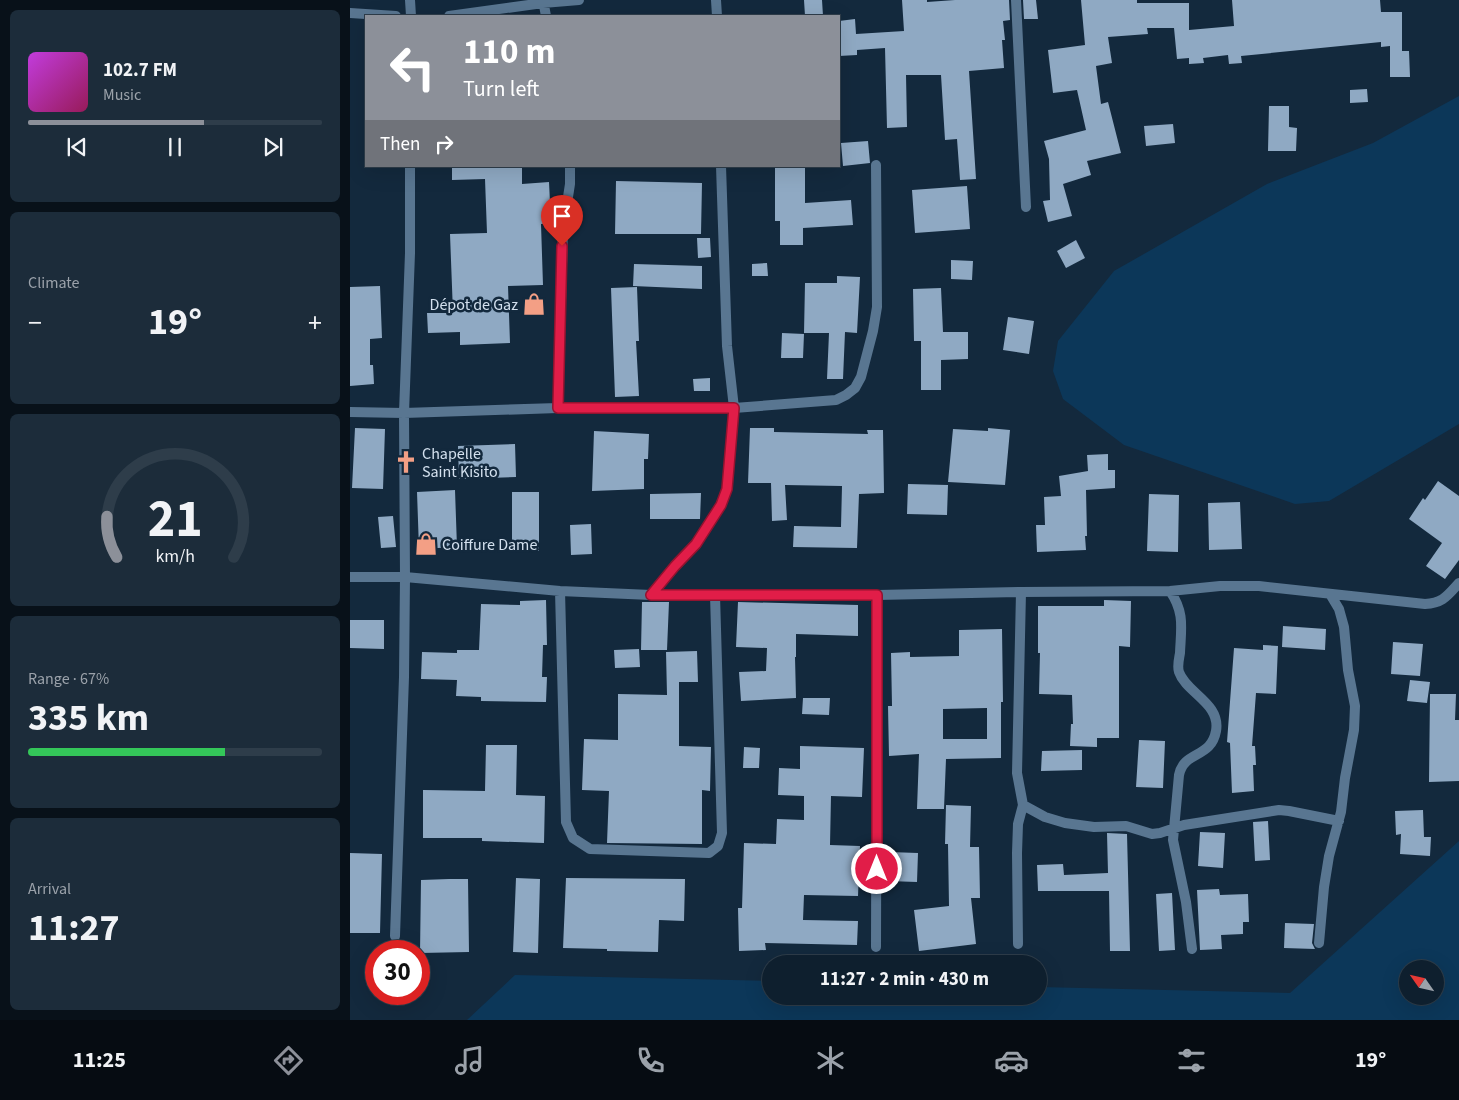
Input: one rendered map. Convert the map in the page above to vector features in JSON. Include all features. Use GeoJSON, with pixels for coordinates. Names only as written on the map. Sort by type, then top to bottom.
{"type":"FeatureCollection","features":[{"type":"Feature","properties":{"kind":"street"},"geometry":{"type":"LineString","coordinates":[[410,0],[411,15]]}},
{"type":"Feature","properties":{"kind":"street"},"geometry":{"type":"LineString","coordinates":[[456,15],[543,2],[579,0]]}},
{"type":"Feature","properties":{"kind":"street"},"geometry":{"type":"LineString","coordinates":[[716,0],[717,15]]}},
{"type":"Feature","properties":{"kind":"street"},"geometry":{"type":"LineString","coordinates":[[1016,0],[1026,206]]}},
{"type":"Feature","properties":{"kind":"street"},"geometry":{"type":"LineString","coordinates":[[543,2],[546,15]]}},
{"type":"Feature","properties":{"kind":"street"},"geometry":{"type":"LineString","coordinates":[[350,13],[381,15]]}},
{"type":"Feature","properties":{"kind":"street"},"geometry":{"type":"LineString","coordinates":[[350,412],[404,413],[558,408],[734,408],[836,400],[855,388],[861,377],[874,331],[877,307],[876,165]]}},
{"type":"Feature","properties":{"kind":"street"},"geometry":{"type":"LineString","coordinates":[[395,936],[404,687],[406,577],[404,413],[410,253],[410,167]]}},
{"type":"Feature","properties":{"kind":"street"},"geometry":{"type":"LineString","coordinates":[[558,408],[563,229],[570,184],[570,167]]}},
{"type":"Feature","properties":{"kind":"street"},"geometry":{"type":"LineString","coordinates":[[651,595],[696,544],[721,505],[727,489],[734,408],[727,346],[721,167]]}},
{"type":"Feature","properties":{"kind":"street"},"geometry":{"type":"LineString","coordinates":[[350,577],[406,577],[560,591],[651,595],[877,595],[1170,591],[1220,586],[1259,586],[1425,604],[1435,604],[1444,600],[1459,584]]}},
{"type":"Feature","properties":{"kind":"street"},"geometry":{"type":"LineString","coordinates":[[560,591],[566,822],[573,838],[590,849],[709,853],[718,846],[722,833],[715,595]]}},
{"type":"Feature","properties":{"kind":"street"},"geometry":{"type":"LineString","coordinates":[[1170,591],[1177,601],[1181,613],[1178,670],[1183,681],[1205,700],[1215,717],[1216,730],[1212,743],[1203,752],[1180,766],[1173,840],[1186,902],[1192,949]]}},
{"type":"Feature","properties":{"kind":"street"},"geometry":{"type":"LineString","coordinates":[[1018,944],[1018,824],[1023,805],[1017,773],[1022,592]]}},
{"type":"Feature","properties":{"kind":"street"},"geometry":{"type":"LineString","coordinates":[[1319,943],[1324,887],[1329,856],[1339,820],[1354,730],[1355,706],[1348,670],[1344,627],[1339,610],[1330,594]]}},
{"type":"Feature","properties":{"kind":"street"},"geometry":{"type":"LineString","coordinates":[[876,947],[877,595]]}},
{"type":"Feature","properties":{"kind":"street"},"geometry":{"type":"LineString","coordinates":[[1023,805],[1045,817],[1065,823],[1094,828],[1126,826],[1152,834],[1184,825],[1279,810],[1339,820]]}},
{"type":"Feature","properties":{"kind":"shaded area"},"geometry":{"type":"Polygon","coordinates":[[[1459,96],[1459,424],[1329,501],[1295,504],[1124,445],[1063,399],[1053,371],[1058,341],[1114,271],[1267,184],[1373,143],[1459,96]]]}},
{"type":"Feature","properties":{"kind":"shaded area"},"geometry":{"type":"Polygon","coordinates":[[[1459,841],[1459,1020],[467,1020],[515,975],[762,981],[762,1005],[1047,1005],[1047,987],[1290,993],[1459,841]]]}},
{"type":"Feature","properties":{"kind":"building"},"geometry":{"type":"Polygon","coordinates":[[[804,0],[822,0],[823,15],[805,15],[804,0]]]}},
{"type":"Feature","properties":{"kind":"building"},"geometry":{"type":"Polygon","coordinates":[[[902,0],[927,0],[927,2],[1009,0],[1010,20],[1003,21],[1005,40],[1002,40],[1004,68],[969,71],[976,179],[960,180],[957,139],[945,140],[941,75],[906,75],[907,127],[887,128],[885,48],[857,50],[857,55],[840,56],[840,21],[855,19],[856,34],[904,31],[902,0]]]}},
{"type":"Feature","properties":{"kind":"building"},"geometry":{"type":"Polygon","coordinates":[[[1023,0],[1036,0],[1038,19],[1024,19],[1023,0]]]}},
{"type":"Feature","properties":{"kind":"building"},"geometry":{"type":"Polygon","coordinates":[[[1081,0],[1137,0],[1137,3],[1189,3],[1189,30],[1234,26],[1232,0],[1380,0],[1381,12],[1402,12],[1402,51],[1409,51],[1410,77],[1390,77],[1390,46],[1381,47],[1381,42],[1241,56],[1242,63],[1229,64],[1228,55],[1203,58],[1204,63],[1189,64],[1189,58],[1177,59],[1174,28],[1147,28],[1148,34],[1108,37],[1112,63],[1096,66],[1101,104],[1108,102],[1121,153],[1087,161],[1091,175],[1063,184],[1072,216],[1048,222],[1043,201],[1050,200],[1049,159],[1044,141],[1086,130],[1077,90],[1053,93],[1048,50],[1085,45],[1081,0]]]}},
{"type":"Feature","properties":{"kind":"building"},"geometry":{"type":"Polygon","coordinates":[[[1367,89],[1368,102],[1350,103],[1350,90],[1367,89]]]}},
{"type":"Feature","properties":{"kind":"building"},"geometry":{"type":"Polygon","coordinates":[[[1269,106],[1289,106],[1289,127],[1297,128],[1296,151],[1268,151],[1269,106]]]}},
{"type":"Feature","properties":{"kind":"building"},"geometry":{"type":"Polygon","coordinates":[[[1173,124],[1175,143],[1146,146],[1144,126],[1173,124]]]}},
{"type":"Feature","properties":{"kind":"building"},"geometry":{"type":"Polygon","coordinates":[[[868,141],[870,163],[843,166],[841,143],[868,141]]]}},
{"type":"Feature","properties":{"kind":"building"},"geometry":{"type":"Polygon","coordinates":[[[452,167],[522,167],[522,184],[549,182],[551,223],[541,224],[543,285],[508,286],[510,343],[460,345],[460,332],[428,333],[427,313],[453,313],[450,234],[487,233],[485,179],[452,180],[452,167]]]}},
{"type":"Feature","properties":{"kind":"building"},"geometry":{"type":"Polygon","coordinates":[[[775,167],[805,167],[805,203],[851,200],[853,225],[803,228],[803,245],[780,245],[780,221],[775,221],[775,167]]]}},
{"type":"Feature","properties":{"kind":"building"},"geometry":{"type":"Polygon","coordinates":[[[616,181],[702,183],[701,234],[615,234],[616,181]]]}},
{"type":"Feature","properties":{"kind":"building"},"geometry":{"type":"Polygon","coordinates":[[[967,186],[970,229],[915,233],[912,190],[967,186]]]}},
{"type":"Feature","properties":{"kind":"building"},"geometry":{"type":"Polygon","coordinates":[[[697,238],[710,238],[711,257],[698,258],[697,238]]]}},
{"type":"Feature","properties":{"kind":"building"},"geometry":{"type":"Polygon","coordinates":[[[1076,240],[1085,258],[1066,268],[1057,251],[1076,240]]]}},
{"type":"Feature","properties":{"kind":"building"},"geometry":{"type":"Polygon","coordinates":[[[951,260],[973,261],[972,280],[951,279],[951,260]]]}},
{"type":"Feature","properties":{"kind":"building"},"geometry":{"type":"Polygon","coordinates":[[[767,263],[768,276],[752,276],[752,264],[767,263]]]}},
{"type":"Feature","properties":{"kind":"building"},"geometry":{"type":"Polygon","coordinates":[[[634,264],[702,266],[702,289],[633,286],[634,264]]]}},
{"type":"Feature","properties":{"kind":"building"},"geometry":{"type":"Polygon","coordinates":[[[837,276],[860,277],[857,333],[845,332],[843,379],[827,379],[829,333],[804,333],[805,283],[837,283],[837,276]]]}},
{"type":"Feature","properties":{"kind":"building"},"geometry":{"type":"Polygon","coordinates":[[[380,286],[382,338],[370,339],[370,365],[373,365],[374,384],[350,386],[350,287],[380,286]]]}},
{"type":"Feature","properties":{"kind":"building"},"geometry":{"type":"Polygon","coordinates":[[[637,287],[639,341],[636,341],[639,396],[615,397],[611,288],[637,287]]]}},
{"type":"Feature","properties":{"kind":"building"},"geometry":{"type":"Polygon","coordinates":[[[941,288],[943,332],[968,332],[968,359],[941,360],[941,390],[921,390],[921,341],[914,341],[913,289],[941,288]]]}},
{"type":"Feature","properties":{"kind":"building"},"geometry":{"type":"Polygon","coordinates":[[[1008,317],[1034,321],[1029,354],[1003,350],[1008,317]]]}},
{"type":"Feature","properties":{"kind":"building"},"geometry":{"type":"Polygon","coordinates":[[[782,333],[804,334],[803,358],[781,358],[782,333]]]}},
{"type":"Feature","properties":{"kind":"building"},"geometry":{"type":"Polygon","coordinates":[[[710,378],[710,391],[694,391],[693,379],[710,378]]]}},
{"type":"Feature","properties":{"kind":"building"},"geometry":{"type":"Polygon","coordinates":[[[355,428],[385,429],[383,489],[352,488],[355,428]]]}},
{"type":"Feature","properties":{"kind":"building"},"geometry":{"type":"Polygon","coordinates":[[[750,428],[774,428],[774,432],[868,434],[867,430],[883,430],[884,493],[859,494],[857,548],[793,547],[794,526],[841,527],[842,486],[785,485],[787,520],[772,521],[771,483],[748,483],[750,428]]]}},
{"type":"Feature","properties":{"kind":"building"},"geometry":{"type":"Polygon","coordinates":[[[988,428],[1010,430],[1005,485],[948,482],[953,429],[988,431],[988,428]]]}},
{"type":"Feature","properties":{"kind":"building"},"geometry":{"type":"Polygon","coordinates":[[[594,431],[649,434],[648,459],[644,459],[644,489],[592,491],[594,431]]]}},
{"type":"Feature","properties":{"kind":"building"},"geometry":{"type":"Polygon","coordinates":[[[515,444],[516,477],[459,479],[458,446],[515,444]]]}},
{"type":"Feature","properties":{"kind":"building"},"geometry":{"type":"Polygon","coordinates":[[[1108,454],[1108,470],[1115,470],[1115,488],[1086,490],[1086,550],[1037,552],[1036,525],[1045,525],[1044,497],[1061,496],[1059,476],[1088,471],[1087,455],[1108,454]]]}},
{"type":"Feature","properties":{"kind":"building"},"geometry":{"type":"Polygon","coordinates":[[[1438,481],[1459,496],[1459,560],[1445,579],[1426,566],[1442,543],[1409,519],[1423,498],[1425,500],[1438,481]]]}},
{"type":"Feature","properties":{"kind":"building"},"geometry":{"type":"Polygon","coordinates":[[[908,484],[948,485],[947,515],[907,514],[908,484]]]}},
{"type":"Feature","properties":{"kind":"building"},"geometry":{"type":"Polygon","coordinates":[[[455,490],[457,547],[419,549],[417,492],[455,490]]]}},
{"type":"Feature","properties":{"kind":"building"},"geometry":{"type":"Polygon","coordinates":[[[512,492],[539,492],[539,551],[512,551],[512,492]]]}},
{"type":"Feature","properties":{"kind":"building"},"geometry":{"type":"Polygon","coordinates":[[[701,493],[700,519],[650,519],[650,494],[701,493]]]}},
{"type":"Feature","properties":{"kind":"building"},"geometry":{"type":"Polygon","coordinates":[[[1149,494],[1179,495],[1178,552],[1147,551],[1149,494]]]}},
{"type":"Feature","properties":{"kind":"building"},"geometry":{"type":"Polygon","coordinates":[[[1240,502],[1242,549],[1209,550],[1208,503],[1240,502]]]}},
{"type":"Feature","properties":{"kind":"building"},"geometry":{"type":"Polygon","coordinates":[[[393,516],[396,547],[381,548],[378,517],[393,516]]]}},
{"type":"Feature","properties":{"kind":"building"},"geometry":{"type":"Polygon","coordinates":[[[591,524],[592,554],[571,555],[570,525],[591,524]]]}},
{"type":"Feature","properties":{"kind":"building"},"geometry":{"type":"Polygon","coordinates":[[[546,600],[547,645],[543,645],[542,677],[547,677],[546,702],[481,701],[481,697],[456,696],[457,680],[421,679],[422,652],[457,653],[457,650],[479,650],[481,604],[520,605],[520,601],[546,600]]]}},
{"type":"Feature","properties":{"kind":"building"},"geometry":{"type":"Polygon","coordinates":[[[1104,600],[1131,601],[1130,647],[1119,646],[1119,738],[1097,738],[1097,747],[1070,746],[1071,724],[1073,724],[1072,695],[1039,694],[1038,606],[1104,606],[1104,600]]]}},
{"type":"Feature","properties":{"kind":"building"},"geometry":{"type":"Polygon","coordinates":[[[642,602],[669,602],[667,650],[641,650],[642,602]]]}},
{"type":"Feature","properties":{"kind":"building"},"geometry":{"type":"Polygon","coordinates":[[[738,602],[858,605],[858,636],[796,634],[796,698],[741,701],[739,672],[766,671],[767,648],[736,647],[738,602]]]}},
{"type":"Feature","properties":{"kind":"building"},"geometry":{"type":"Polygon","coordinates":[[[350,620],[384,620],[384,649],[350,648],[350,620]]]}},
{"type":"Feature","properties":{"kind":"building"},"geometry":{"type":"Polygon","coordinates":[[[1283,626],[1326,629],[1325,650],[1282,647],[1283,626]]]}},
{"type":"Feature","properties":{"kind":"building"},"geometry":{"type":"Polygon","coordinates":[[[1002,629],[1003,702],[1001,702],[1001,758],[946,759],[944,809],[917,809],[919,754],[889,756],[888,706],[892,706],[891,653],[910,652],[910,657],[959,656],[959,630],[1002,629]],[[987,708],[943,709],[943,739],[987,739],[987,708]]]}},
{"type":"Feature","properties":{"kind":"building"},"geometry":{"type":"Polygon","coordinates":[[[1393,642],[1423,644],[1420,676],[1391,674],[1393,642]]]}},
{"type":"Feature","properties":{"kind":"building"},"geometry":{"type":"Polygon","coordinates":[[[1263,645],[1278,646],[1276,694],[1256,693],[1252,746],[1255,746],[1256,765],[1253,765],[1254,791],[1232,793],[1230,743],[1227,742],[1234,648],[1263,650],[1263,645]]]}},
{"type":"Feature","properties":{"kind":"building"},"geometry":{"type":"Polygon","coordinates":[[[639,649],[640,667],[615,668],[614,650],[639,649]]]}},
{"type":"Feature","properties":{"kind":"building"},"geometry":{"type":"Polygon","coordinates":[[[697,651],[698,682],[679,682],[679,746],[711,747],[710,791],[702,790],[702,844],[607,843],[609,791],[582,790],[584,739],[618,740],[618,694],[667,695],[666,652],[697,651]]]}},
{"type":"Feature","properties":{"kind":"building"},"geometry":{"type":"Polygon","coordinates":[[[1410,680],[1430,682],[1427,703],[1407,701],[1410,680]]]}},
{"type":"Feature","properties":{"kind":"building"},"geometry":{"type":"Polygon","coordinates":[[[1430,694],[1456,694],[1455,720],[1459,720],[1459,781],[1429,782],[1430,694]]]}},
{"type":"Feature","properties":{"kind":"building"},"geometry":{"type":"Polygon","coordinates":[[[803,698],[830,698],[829,715],[802,714],[803,698]]]}},
{"type":"Feature","properties":{"kind":"building"},"geometry":{"type":"Polygon","coordinates":[[[1139,740],[1165,741],[1163,788],[1136,787],[1139,740]]]}},
{"type":"Feature","properties":{"kind":"building"},"geometry":{"type":"Polygon","coordinates":[[[486,745],[517,745],[516,795],[545,796],[544,843],[482,841],[482,838],[423,838],[423,790],[485,791],[486,745]]]}},
{"type":"Feature","properties":{"kind":"building"},"geometry":{"type":"Polygon","coordinates":[[[800,746],[864,748],[862,797],[831,796],[830,845],[860,846],[858,896],[804,895],[803,920],[858,921],[857,945],[765,943],[766,950],[739,951],[738,908],[742,908],[744,843],[776,844],[777,819],[804,820],[804,796],[778,795],[779,768],[800,769],[800,746]]]}},
{"type":"Feature","properties":{"kind":"building"},"geometry":{"type":"Polygon","coordinates":[[[744,747],[760,748],[759,768],[743,768],[744,747]]]}},
{"type":"Feature","properties":{"kind":"building"},"geometry":{"type":"Polygon","coordinates":[[[1082,750],[1082,770],[1041,771],[1042,751],[1082,750]]]}},
{"type":"Feature","properties":{"kind":"building"},"geometry":{"type":"Polygon","coordinates":[[[946,805],[971,806],[970,847],[979,847],[980,898],[971,898],[976,944],[919,951],[914,910],[949,906],[948,844],[945,844],[946,805]]]}},
{"type":"Feature","properties":{"kind":"building"},"geometry":{"type":"Polygon","coordinates":[[[1423,810],[1424,837],[1431,837],[1430,856],[1400,854],[1401,834],[1396,835],[1395,811],[1423,810]]]}},
{"type":"Feature","properties":{"kind":"building"},"geometry":{"type":"Polygon","coordinates":[[[1268,821],[1270,860],[1255,861],[1253,822],[1268,821]]]}},
{"type":"Feature","properties":{"kind":"building"},"geometry":{"type":"Polygon","coordinates":[[[1200,832],[1225,833],[1223,868],[1198,866],[1200,832]]]}},
{"type":"Feature","properties":{"kind":"building"},"geometry":{"type":"Polygon","coordinates":[[[1107,833],[1127,834],[1130,951],[1110,951],[1109,891],[1038,891],[1037,865],[1063,864],[1064,875],[1108,873],[1107,833]]]}},
{"type":"Feature","properties":{"kind":"building"},"geometry":{"type":"Polygon","coordinates":[[[889,852],[918,853],[917,882],[888,881],[889,852]]]}},
{"type":"Feature","properties":{"kind":"building"},"geometry":{"type":"Polygon","coordinates":[[[350,853],[382,854],[380,933],[350,933],[350,853]]]}},
{"type":"Feature","properties":{"kind":"building"},"geometry":{"type":"Polygon","coordinates":[[[516,878],[540,879],[538,953],[513,952],[516,878]]]}},
{"type":"Feature","properties":{"kind":"building"},"geometry":{"type":"Polygon","coordinates":[[[566,878],[685,879],[684,921],[659,920],[658,952],[563,948],[566,878]]]}},
{"type":"Feature","properties":{"kind":"building"},"geometry":{"type":"Polygon","coordinates":[[[468,879],[469,952],[430,953],[430,940],[420,940],[421,880],[468,879]]]}},
{"type":"Feature","properties":{"kind":"building"},"geometry":{"type":"Polygon","coordinates":[[[1219,889],[1220,895],[1248,894],[1249,922],[1243,922],[1243,934],[1221,935],[1222,949],[1200,950],[1197,890],[1219,889]]]}},
{"type":"Feature","properties":{"kind":"building"},"geometry":{"type":"Polygon","coordinates":[[[1172,893],[1175,950],[1159,951],[1156,894],[1172,893]]]}},
{"type":"Feature","properties":{"kind":"building"},"geometry":{"type":"Polygon","coordinates":[[[1285,923],[1314,924],[1312,943],[1315,949],[1284,948],[1285,923]]]}},
{"type":"Feature","properties":{"kind":"place","name":"Dépot de Gaz"},"geometry":{"type":"Point","coordinates":[534,304]}},
{"type":"Feature","properties":{"kind":"place","name":"Chapelle Saint Kisito"},"geometry":{"type":"Point","coordinates":[406,462]}},
{"type":"Feature","properties":{"kind":"place","name":"Coiffure Dame"},"geometry":{"type":"Point","coordinates":[426,544]}},
{"type":"Feature","properties":{"kind":"route"},"geometry":{"type":"LineString","coordinates":[[562,246],[558,408],[734,408],[727,489],[721,505],[714,519],[696,544],[651,595],[877,595],[877,869]]}}]}
